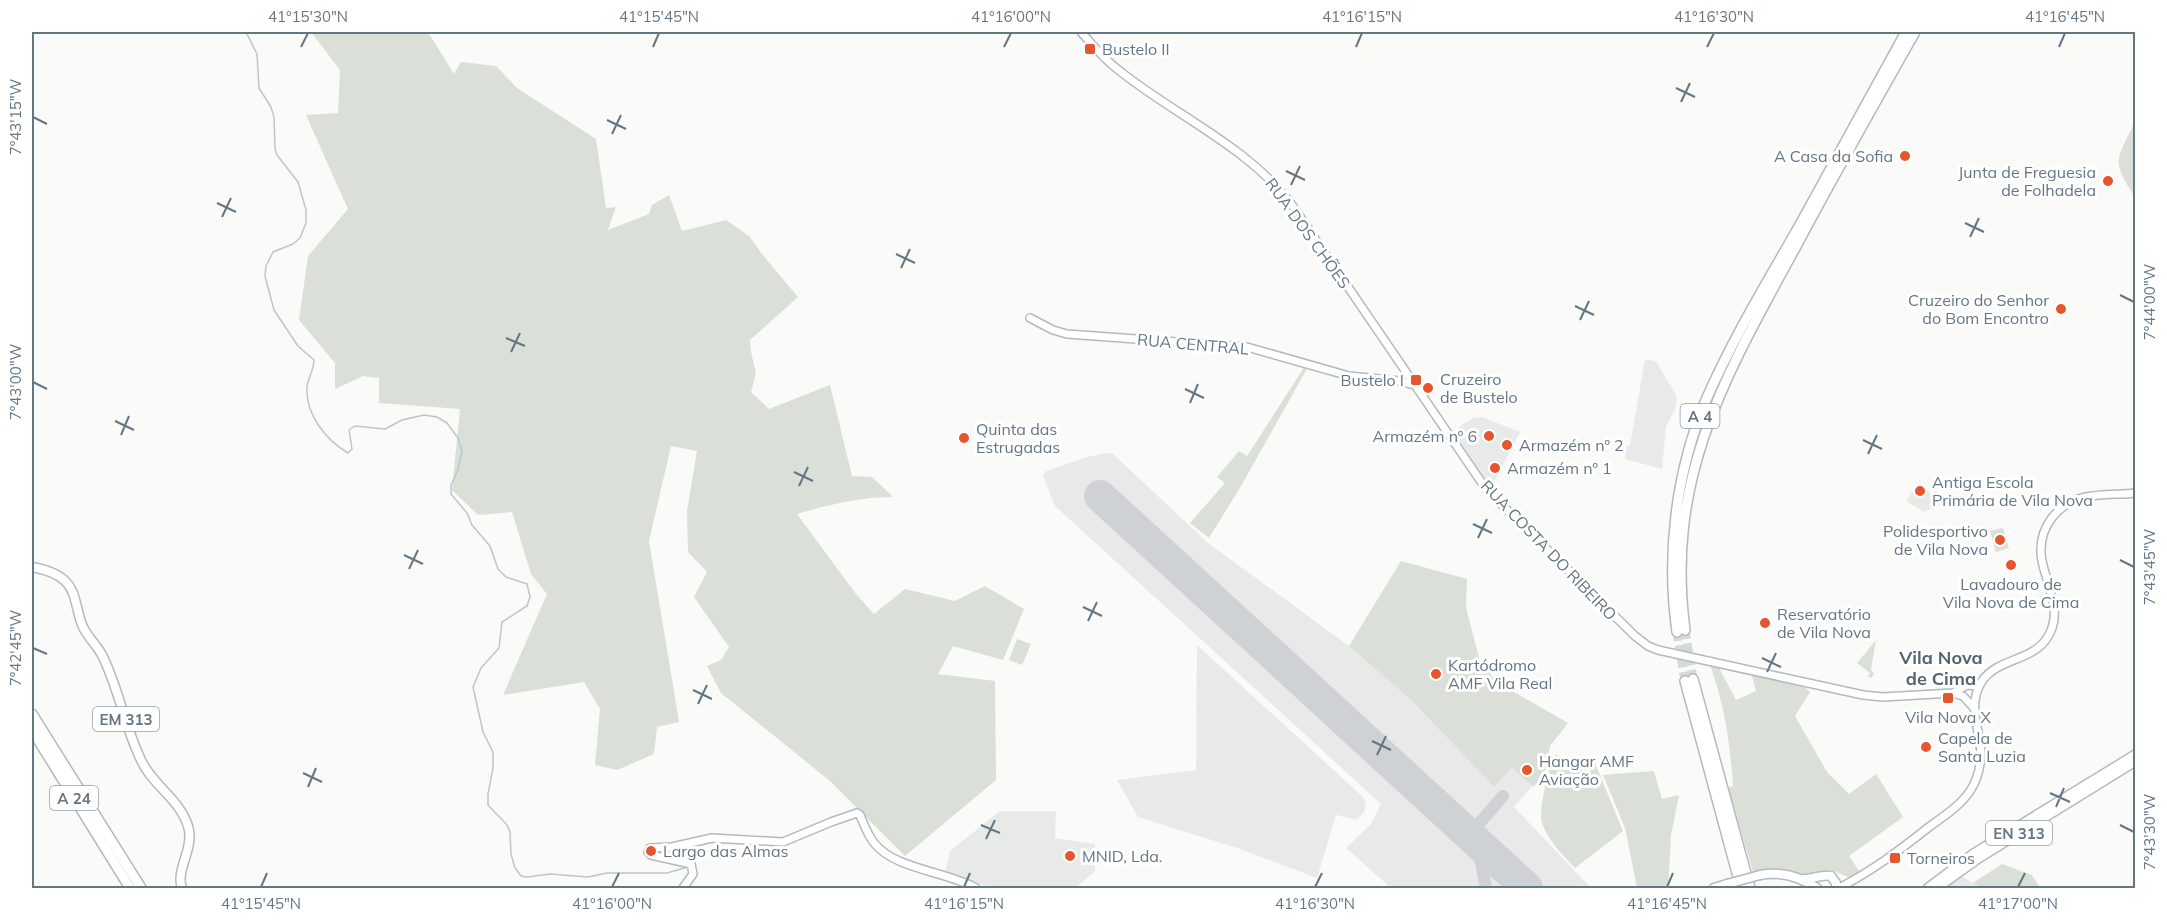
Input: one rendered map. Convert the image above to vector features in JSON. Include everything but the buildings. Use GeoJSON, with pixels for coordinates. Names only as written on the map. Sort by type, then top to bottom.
{"type":"FeatureCollection","features":[{"type":"Feature","properties":{"kind":"highway","name":"A 4"},"geometry":{"type":"LineString","coordinates":[[1681,631],[1685,511],[1704,433],[1733,363],[1906,32]]}},
{"type":"Feature","properties":{"kind":"highway","name":"A 4"},"geometry":{"type":"LineString","coordinates":[[1805,223],[1914,32]]}},
{"type":"Feature","properties":{"kind":"highway"},"geometry":{"type":"LineString","coordinates":[[1689,680],[1741,888]]}},
{"type":"Feature","properties":{"kind":"highway"},"geometry":{"type":"LineString","coordinates":[[32,708],[56,753]]}},
{"type":"Feature","properties":{"kind":"highway","name":"A 24"},"geometry":{"type":"LineString","coordinates":[[32,714],[141,888]]}},
{"type":"Feature","properties":{"kind":"highway","name":"A 24"},"geometry":{"type":"LineString","coordinates":[[32,730],[130,888]]}},
{"type":"Feature","properties":{"kind":"highway"},"geometry":{"type":"LineString","coordinates":[[32,738],[87,825],[117,867]]}},
{"type":"Feature","properties":{"kind":"highway"},"geometry":{"type":"LineString","coordinates":[[1713,770],[1732,886]]}},
{"type":"Feature","properties":{"kind":"highway"},"geometry":{"type":"LineString","coordinates":[[1713,770],[1752,888]]}},
{"type":"Feature","properties":{"kind":"main road","name":"RUA DOS CHÕES"},"geometry":{"type":"LineString","coordinates":[[1081,32],[1118,70],[1252,164],[1271,180],[1298,214],[1421,396]]}},
{"type":"Feature","properties":{"kind":"main road","name":"RUA CENTRAL"},"geometry":{"type":"LineString","coordinates":[[1030,318],[1053,330],[1067,334],[1238,346],[1353,377],[1392,380],[1414,385]]}},
{"type":"Feature","properties":{"kind":"main road"},"geometry":{"type":"LineString","coordinates":[[1392,380],[1400,378],[1405,373]]}},
{"type":"Feature","properties":{"kind":"main road","name":"RUA COSTA DO RIBEIRO"},"geometry":{"type":"LineString","coordinates":[[1421,396],[1494,497],[1629,632],[1641,640],[1702,658],[1874,697],[1969,693]]}},
{"type":"Feature","properties":{"kind":"main road"},"geometry":{"type":"LineString","coordinates":[[1833,877],[1837,888],[1872,871],[1950,811],[1971,790],[1981,756],[1969,693],[1995,670],[2032,653],[2041,645],[2052,627],[2055,609],[2040,549],[2050,519],[2062,507],[2082,498],[2136,493]]}},
{"type":"Feature","properties":{"kind":"main road","name":"EM 313"},"geometry":{"type":"LineString","coordinates":[[32,567],[57,575],[66,581],[72,591],[83,628],[103,657],[141,762],[182,812],[190,835],[181,875],[182,888]]}},
{"type":"Feature","properties":{"kind":"main road","name":"EN 313"},"geometry":{"type":"LineString","coordinates":[[1928,888],[1973,854],[2136,754]]}},
{"type":"Feature","properties":{"kind":"main road","name":"EN 313"},"geometry":{"type":"LineString","coordinates":[[1937,888],[1979,858],[2136,761]]}},
{"type":"Feature","properties":{"kind":"main road"},"geometry":{"type":"LineString","coordinates":[[683,888],[692,877],[693,869],[689,863],[660,858],[649,854],[649,850],[653,847],[670,847],[712,838],[783,842],[857,813],[874,844],[886,853],[908,864],[976,888]]}},
{"type":"Feature","properties":{"kind":"main road"},"geometry":{"type":"LineString","coordinates":[[1714,888],[1732,886],[1760,875],[1778,873],[1803,879],[1828,875],[1842,881],[1853,881]]}},
{"type":"Feature","properties":{"kind":"main road"},"geometry":{"type":"LineString","coordinates":[[1817,888],[1816,883],[1819,878]]}},
{"type":"Feature","properties":{"kind":"main road"},"geometry":{"type":"LineString","coordinates":[[1803,879],[1817,888]]}},
{"type":"Feature","properties":{"kind":"shaded area"},"geometry":{"type":"Polygon","coordinates":[[[311,32],[428,32],[454,74],[461,62],[496,66],[517,88],[596,139],[606,208],[616,207],[608,230],[649,214],[652,205],[669,195],[682,231],[726,220],[749,236],[798,297],[750,340],[756,373],[751,392],[769,409],[830,385],[852,476],[872,477],[893,497],[844,502],[797,514],[856,594],[874,614],[905,589],[955,601],[985,586],[1024,609],[1003,660],[953,646],[938,674],[995,681],[996,780],[905,856],[830,781],[721,693],[707,666],[721,660],[729,647],[694,597],[707,572],[688,552],[687,511],[697,451],[671,446],[649,541],[679,722],[657,727],[654,754],[617,770],[595,765],[600,709],[584,682],[503,695],[547,594],[531,574],[512,512],[478,515],[452,490],[460,409],[379,403],[379,378],[363,376],[335,389],[335,363],[299,320],[308,256],[348,209],[306,115],[338,113],[340,70],[311,32]]]}},
{"type":"Feature","properties":{"kind":"shaded area"},"geometry":{"type":"Polygon","coordinates":[[[2135,121],[2136,197],[2119,167],[2120,153],[2135,121]]]}},
{"type":"Feature","properties":{"kind":"shaded area"},"geometry":{"type":"Polygon","coordinates":[[[1645,360],[1657,363],[1677,397],[1675,409],[1666,427],[1662,469],[1625,459],[1626,447],[1630,445],[1645,360]]]}},
{"type":"Feature","properties":{"kind":"shaded area"},"geometry":{"type":"Polygon","coordinates":[[[1305,366],[1308,367],[1209,538],[1190,523],[1225,483],[1217,477],[1239,451],[1247,456],[1305,366]]]}},
{"type":"Feature","properties":{"kind":"shaded area"},"geometry":{"type":"Polygon","coordinates":[[[1482,417],[1520,432],[1490,490],[1455,439],[1460,426],[1473,418],[1482,417]]]}},
{"type":"Feature","properties":{"kind":"shaded area"},"geometry":{"type":"Polygon","coordinates":[[[1113,454],[1208,543],[1349,646],[1412,701],[1494,787],[1512,768],[1532,786],[1514,807],[1591,888],[1391,888],[1346,848],[1371,824],[1381,804],[1055,506],[1043,476],[1046,471],[1087,457],[1113,454]]]}},
{"type":"Feature","properties":{"kind":"shaded area","name":"Antiga Escola Primária de Vila Nova"},"geometry":{"type":"Polygon","coordinates":[[[1917,484],[1940,499],[1941,504],[1924,512],[1906,501],[1917,484]]]}},
{"type":"Feature","properties":{"kind":"shaded area","name":"Polidesportivo de Vila Nova"},"geometry":{"type":"Polygon","coordinates":[[[2003,528],[2009,548],[1996,552],[1990,531],[2003,528]]]}},
{"type":"Feature","properties":{"kind":"shaded area","name":"Kartódromo AMF Vila Real"},"geometry":{"type":"Polygon","coordinates":[[[1401,561],[1467,579],[1466,608],[1480,661],[1485,661],[1491,675],[1498,683],[1568,723],[1550,746],[1543,785],[1537,783],[1533,787],[1512,768],[1494,787],[1412,701],[1349,646],[1401,561]]]}},
{"type":"Feature","properties":{"kind":"shaded area"},"geometry":{"type":"Polygon","coordinates":[[[1017,639],[1031,644],[1022,665],[1009,660],[1017,639]]]}},
{"type":"Feature","properties":{"kind":"shaded area"},"geometry":{"type":"Polygon","coordinates":[[[1876,640],[1871,669],[1874,674],[1871,678],[1868,676],[1870,673],[1857,663],[1876,640]]]}},
{"type":"Feature","properties":{"kind":"shaded area"},"geometry":{"type":"Polygon","coordinates":[[[1197,645],[1366,802],[1364,812],[1357,820],[1336,815],[1317,878],[1240,849],[1138,817],[1117,780],[1196,770],[1197,645]]]}},
{"type":"Feature","properties":{"kind":"shaded area"},"geometry":{"type":"Polygon","coordinates":[[[1717,664],[1736,700],[1756,691],[1751,672],[1801,684],[1810,692],[1795,716],[1827,772],[1849,794],[1876,774],[1903,817],[1849,856],[1861,874],[1848,877],[1831,870],[1806,874],[1773,869],[1753,872],[1728,788],[1733,786],[1728,740],[1720,696],[1710,665],[1717,664]]]}},
{"type":"Feature","properties":{"kind":"shaded area"},"geometry":{"type":"Polygon","coordinates":[[[1555,755],[1595,763],[1623,831],[1575,868],[1552,842],[1542,823],[1545,789],[1555,755]]]}},
{"type":"Feature","properties":{"kind":"shaded area"},"geometry":{"type":"Polygon","coordinates":[[[1654,771],[1662,799],[1679,795],[1671,835],[1668,888],[1637,888],[1625,828],[1603,775],[1654,771]]]}},
{"type":"Feature","properties":{"kind":"shaded area"},"geometry":{"type":"Polygon","coordinates":[[[1000,811],[1056,811],[1055,838],[1095,844],[1095,871],[1075,888],[992,888],[945,872],[950,851],[1000,811]]]}},
{"type":"Feature","properties":{"kind":"shaded area"},"geometry":{"type":"Polygon","coordinates":[[[2002,864],[2032,875],[2040,888],[1982,888],[1973,883],[2002,864]]]}},
{"type":"Feature","properties":{"kind":"shaded area"},"geometry":{"type":"Polygon","coordinates":[[[1959,875],[1977,885],[1982,888],[1942,888],[1959,875]]]}},
{"type":"Feature","properties":{"kind":"waterway"},"geometry":{"type":"LineString","coordinates":[[246,32],[257,54],[259,88],[271,107],[274,117],[277,155],[298,182],[306,210],[306,223],[300,238],[293,244],[273,252],[266,266],[265,276],[274,310],[298,346],[314,360],[307,387],[309,407],[313,416],[325,434],[348,453],[352,449],[349,430],[355,426],[385,429],[402,420],[424,415],[437,417],[447,423],[458,438],[462,451],[458,470],[451,485],[451,494],[467,513],[472,525],[490,546],[498,569],[506,577],[527,584],[530,597],[527,606],[502,622],[499,648],[481,668],[473,687],[483,732],[493,752],[488,805],[507,825],[515,868],[521,876],[527,877],[550,874],[588,877],[607,873],[667,873],[688,867]]}},
{"type":"Feature","properties":{"kind":"waterway"},"geometry":{"type":"LineString","coordinates":[[687,888],[696,874]]}},
{"type":"Feature","properties":{"kind":"taxiway"},"geometry":{"type":"LineString","coordinates":[[1469,835],[1503,796]]}},
{"type":"Feature","properties":{"kind":"taxiway"},"geometry":{"type":"LineString","coordinates":[[1477,842],[1486,888]]}},
{"type":"Feature","properties":{"kind":"runway"},"geometry":{"type":"LineString","coordinates":[[1100,496],[1527,888]]}},
{"type":"Feature","properties":{"kind":"tunnel"},"geometry":{"type":"LineString","coordinates":[[1685,630],[1693,679]]}},
{"type":"Feature","properties":{"kind":"tunnel"},"geometry":{"type":"LineString","coordinates":[[1677,632],[1685,681]]}},
{"type":"Feature","properties":{"kind":"place","name":"Bustelo II"},"geometry":{"type":"Point","coordinates":[1090,49]}},
{"type":"Feature","properties":{"kind":"place","name":"A Casa da Sofia"},"geometry":{"type":"Point","coordinates":[1905,156]}},
{"type":"Feature","properties":{"kind":"place","name":"Junta de Freguesia de Folhadela"},"geometry":{"type":"Point","coordinates":[2108,181]}},
{"type":"Feature","properties":{"kind":"place","name":"Cruzeiro do Senhor do Bom Encontro"},"geometry":{"type":"Point","coordinates":[2061,309]}},
{"type":"Feature","properties":{"kind":"place","name":"Bustelo I"},"geometry":{"type":"Point","coordinates":[1416,380]}},
{"type":"Feature","properties":{"kind":"place","name":"Cruzeiro de Bustelo"},"geometry":{"type":"Point","coordinates":[1428,388]}},
{"type":"Feature","properties":{"kind":"place","name":"Armazém nº 6"},"geometry":{"type":"Point","coordinates":[1489,436]}},
{"type":"Feature","properties":{"kind":"place","name":"Quinta das Estrugadas"},"geometry":{"type":"Point","coordinates":[964,438]}},
{"type":"Feature","properties":{"kind":"place","name":"Armazém nº 2"},"geometry":{"type":"Point","coordinates":[1507,445]}},
{"type":"Feature","properties":{"kind":"place","name":"Armazém nº 1"},"geometry":{"type":"Point","coordinates":[1495,468]}},
{"type":"Feature","properties":{"kind":"place","name":"Antiga Escola Primária de Vila Nova"},"geometry":{"type":"Point","coordinates":[1920,491]}},
{"type":"Feature","properties":{"kind":"place","name":"Polidesportivo de Vila Nova"},"geometry":{"type":"Point","coordinates":[2000,540]}},
{"type":"Feature","properties":{"kind":"place","name":"Lavadouro de Vila Nova de Cima"},"geometry":{"type":"Point","coordinates":[2011,565]}},
{"type":"Feature","properties":{"kind":"place","name":"Reservatório de Vila Nova"},"geometry":{"type":"Point","coordinates":[1765,623]}},
{"type":"Feature","properties":{"kind":"place","name":"Kartódromo AMF Vila Real"},"geometry":{"type":"Point","coordinates":[1436,674]}},
{"type":"Feature","properties":{"kind":"place","name":"Vila Nova X"},"geometry":{"type":"Point","coordinates":[1948,698]}},
{"type":"Feature","properties":{"kind":"place","name":"Capela de Santa Luzia"},"geometry":{"type":"Point","coordinates":[1926,747]}},
{"type":"Feature","properties":{"kind":"place","name":"Hangar AMF Aviação"},"geometry":{"type":"Point","coordinates":[1527,770]}},
{"type":"Feature","properties":{"kind":"place","name":"Largo das Almas"},"geometry":{"type":"Point","coordinates":[651,851]}},
{"type":"Feature","properties":{"kind":"place","name":"MNID, Lda."},"geometry":{"type":"Point","coordinates":[1070,856]}},
{"type":"Feature","properties":{"kind":"place","name":"Torneiros"},"geometry":{"type":"Point","coordinates":[1895,858]}},
{"type":"Feature","properties":{"kind":"district","name":"Vila Nova de Cima"},"geometry":{"type":"Point","coordinates":[1941,667]}}]}
